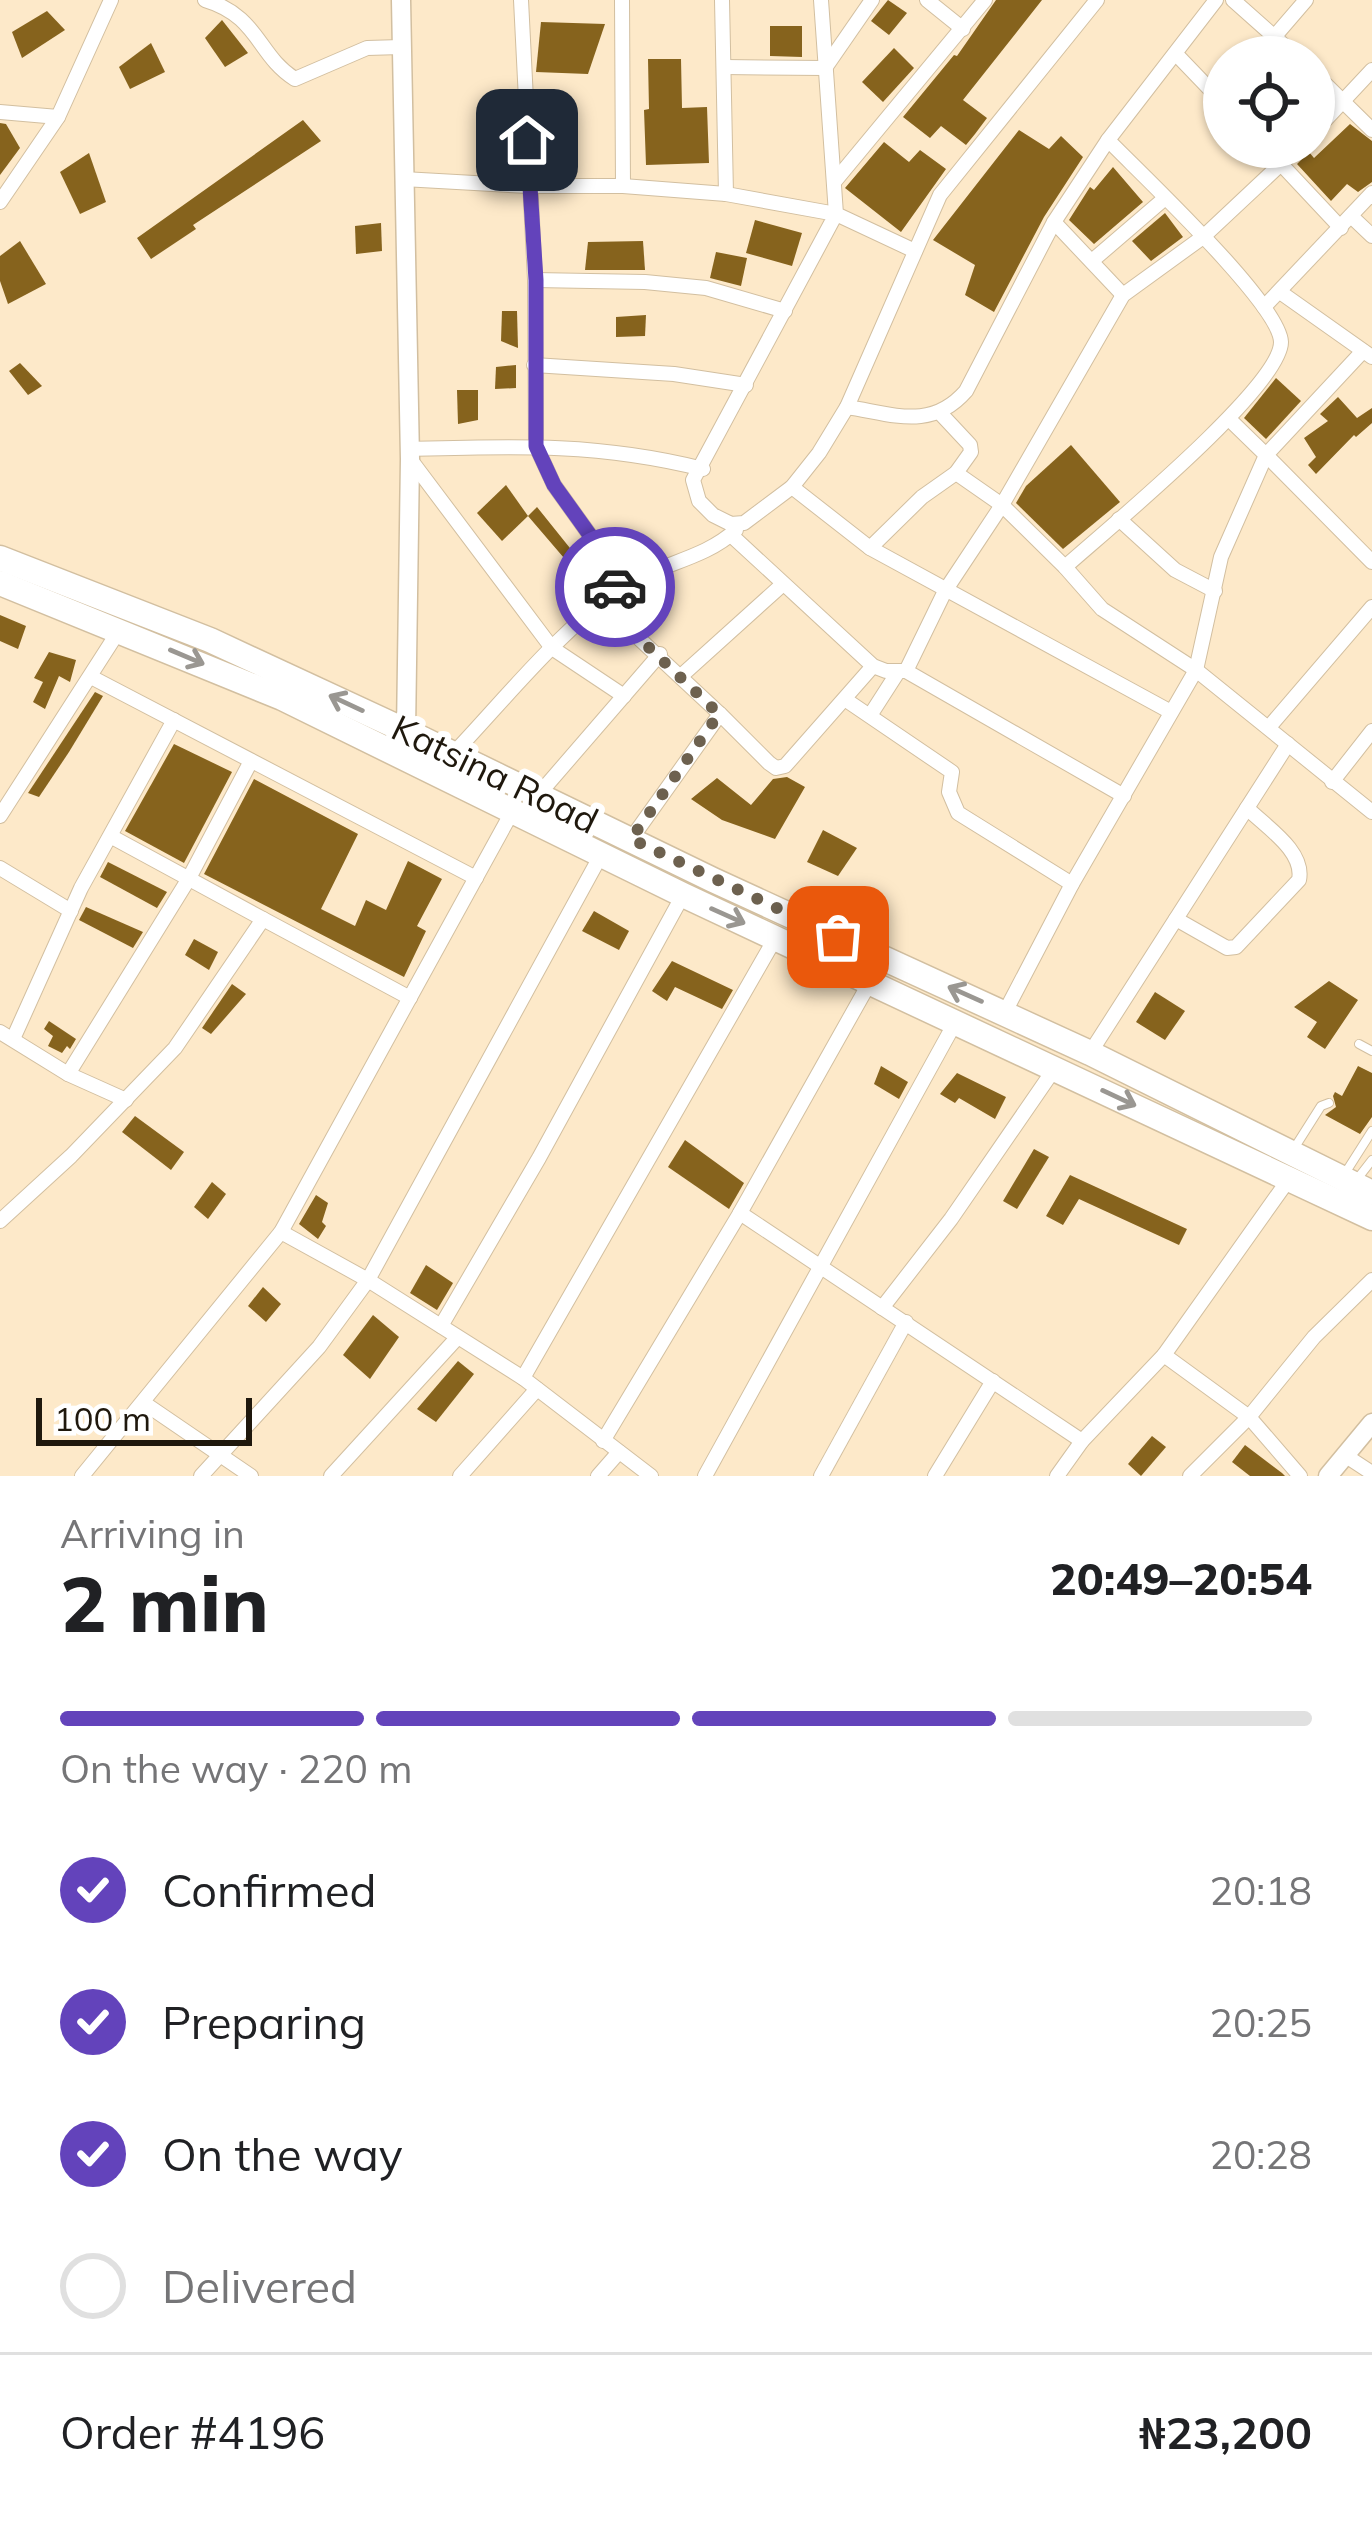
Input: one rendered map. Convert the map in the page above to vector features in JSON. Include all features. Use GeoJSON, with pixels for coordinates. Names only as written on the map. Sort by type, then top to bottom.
{"type":"FeatureCollection","features":[{"type":"Feature","properties":{"kind":"highway","name":"Katsina Road"},"geometry":{"type":"LineString","coordinates":[[0,558],[211,640],[401,743],[453,754],[1090,1053],[1290,1166],[1356,1185]]}},
{"type":"Feature","properties":{"kind":"highway"},"geometry":{"type":"LineString","coordinates":[[0,583],[401,743],[512,812],[1055,1068],[1290,1166],[1372,1218]]}},
{"type":"Feature","properties":{"kind":"main road"},"geometry":{"type":"LineString","coordinates":[[401,0],[410,454],[401,743]]}},
{"type":"Feature","properties":{"kind":"main road"},"geometry":{"type":"LineString","coordinates":[[1328,1476],[1372,1423]]}},
{"type":"Feature","properties":{"kind":"street"},"geometry":{"type":"LineString","coordinates":[[0,202],[58,117],[111,0]]}},
{"type":"Feature","properties":{"kind":"street"},"geometry":{"type":"LineString","coordinates":[[206,0],[244,19],[295,79],[367,48],[401,47]]}},
{"type":"Feature","properties":{"kind":"street"},"geometry":{"type":"LineString","coordinates":[[521,0],[536,280],[536,446],[554,485],[597,545],[616,592]]}},
{"type":"Feature","properties":{"kind":"street"},"geometry":{"type":"LineString","coordinates":[[622,0],[623,186]]}},
{"type":"Feature","properties":{"kind":"street"},"geometry":{"type":"LineString","coordinates":[[722,0],[726,194]]}},
{"type":"Feature","properties":{"kind":"street"},"geometry":{"type":"LineString","coordinates":[[744,523],[731,524],[713,515],[699,501],[693,480],[836,214],[821,0]]}},
{"type":"Feature","properties":{"kind":"street"},"geometry":{"type":"LineString","coordinates":[[825,68],[872,0]]}},
{"type":"Feature","properties":{"kind":"street"},"geometry":{"type":"LineString","coordinates":[[927,0],[963,29]]}},
{"type":"Feature","properties":{"kind":"street"},"geometry":{"type":"LineString","coordinates":[[835,181],[985,0]]}},
{"type":"Feature","properties":{"kind":"street"},"geometry":{"type":"LineString","coordinates":[[453,754],[552,648],[616,592],[643,575],[689,560],[731,535],[792,487],[848,407],[940,195],[1097,0]]}},
{"type":"Feature","properties":{"kind":"street"},"geometry":{"type":"LineString","coordinates":[[848,407],[912,417],[940,414],[966,392],[1054,222],[1108,140],[1216,0]]}},
{"type":"Feature","properties":{"kind":"street"},"geometry":{"type":"LineString","coordinates":[[1233,0],[1275,36],[1306,0]]}},
{"type":"Feature","properties":{"kind":"street"},"geometry":{"type":"LineString","coordinates":[[1176,54],[1203,82]]}},
{"type":"Feature","properties":{"kind":"street"},"geometry":{"type":"LineString","coordinates":[[724,67],[825,68]]}},
{"type":"Feature","properties":{"kind":"street"},"geometry":{"type":"LineString","coordinates":[[1335,110],[1372,70]]}},
{"type":"Feature","properties":{"kind":"street"},"geometry":{"type":"LineString","coordinates":[[1335,93],[1372,130]]}},
{"type":"Feature","properties":{"kind":"street"},"geometry":{"type":"LineString","coordinates":[[0,112],[58,117]]}},
{"type":"Feature","properties":{"kind":"street"},"geometry":{"type":"LineString","coordinates":[[1066,567],[1229,418],[1279,355],[1281,340],[1264,307],[1108,140]]}},
{"type":"Feature","properties":{"kind":"street"},"geometry":{"type":"LineString","coordinates":[[871,714],[902,672],[945,591],[1003,505],[1124,295],[1203,237],[1278,168]]}},
{"type":"Feature","properties":{"kind":"street"},"geometry":{"type":"LineString","coordinates":[[1286,168],[1346,222],[1372,236]]}},
{"type":"Feature","properties":{"kind":"street"},"geometry":{"type":"LineString","coordinates":[[403,179],[726,194],[836,214],[915,251]]}},
{"type":"Feature","properties":{"kind":"street"},"geometry":{"type":"LineString","coordinates":[[1264,307],[1372,193]]}},
{"type":"Feature","properties":{"kind":"street"},"geometry":{"type":"LineString","coordinates":[[1093,260],[1164,199]]}},
{"type":"Feature","properties":{"kind":"street"},"geometry":{"type":"LineString","coordinates":[[1054,222],[1124,295]]}},
{"type":"Feature","properties":{"kind":"street"},"geometry":{"type":"LineString","coordinates":[[536,280],[646,281],[706,288],[785,311]]}},
{"type":"Feature","properties":{"kind":"street"},"geometry":{"type":"LineString","coordinates":[[1005,1012],[1072,884],[1196,670],[1221,556],[1266,455],[1368,354],[1280,292]]}},
{"type":"Feature","properties":{"kind":"street"},"geometry":{"type":"LineString","coordinates":[[534,365],[674,374],[746,385]]}},
{"type":"Feature","properties":{"kind":"street"},"geometry":{"type":"LineString","coordinates":[[870,548],[922,497],[956,473],[971,452],[970,445],[940,414]]}},
{"type":"Feature","properties":{"kind":"street"},"geometry":{"type":"LineString","coordinates":[[1229,418],[1372,562]]}},
{"type":"Feature","properties":{"kind":"street"},"geometry":{"type":"LineString","coordinates":[[410,454],[536,446],[639,453],[703,469]]}},
{"type":"Feature","properties":{"kind":"street"},"geometry":{"type":"LineString","coordinates":[[410,454],[552,648],[624,696]]}},
{"type":"Feature","properties":{"kind":"street"},"geometry":{"type":"LineString","coordinates":[[956,473],[1003,505],[1102,609],[1196,670],[1371,809]]}},
{"type":"Feature","properties":{"kind":"street"},"geometry":{"type":"LineString","coordinates":[[792,487],[870,548],[1171,712]]}},
{"type":"Feature","properties":{"kind":"street"},"geometry":{"type":"LineString","coordinates":[[1119,519],[1174,570],[1215,591]]}},
{"type":"Feature","properties":{"kind":"street"},"geometry":{"type":"LineString","coordinates":[[731,535],[873,666],[902,672],[1124,796]]}},
{"type":"Feature","properties":{"kind":"street"},"geometry":{"type":"LineString","coordinates":[[597,545],[623,557],[643,575]]}},
{"type":"Feature","properties":{"kind":"street"},"geometry":{"type":"LineString","coordinates":[[681,676],[783,584]]}},
{"type":"Feature","properties":{"kind":"street"},"geometry":{"type":"LineString","coordinates":[[603,604],[776,768],[785,766],[873,666]]}},
{"type":"Feature","properties":{"kind":"street"},"geometry":{"type":"LineString","coordinates":[[1270,726],[1372,607]]}},
{"type":"Feature","properties":{"kind":"street"},"geometry":{"type":"LineString","coordinates":[[0,816],[121,629]]}},
{"type":"Feature","properties":{"kind":"street"},"geometry":{"type":"LineString","coordinates":[[539,794],[660,654]]}},
{"type":"Feature","properties":{"kind":"street"},"geometry":{"type":"LineString","coordinates":[[91,677],[476,878]]}},
{"type":"Feature","properties":{"kind":"street"},"geometry":{"type":"LineString","coordinates":[[846,700],[952,772],[950,792],[958,813],[1072,884]]}},
{"type":"Feature","properties":{"kind":"street"},"geometry":{"type":"LineString","coordinates":[[631,839],[719,714]]}},
{"type":"Feature","properties":{"kind":"street"},"geometry":{"type":"LineString","coordinates":[[126,1100],[68,1075],[6,1035],[174,721]]}},
{"type":"Feature","properties":{"kind":"street"},"geometry":{"type":"LineString","coordinates":[[1332,782],[1372,731]]}},
{"type":"Feature","properties":{"kind":"street"},"geometry":{"type":"LineString","coordinates":[[1090,1053],[1288,744]]}},
{"type":"Feature","properties":{"kind":"street"},"geometry":{"type":"LineString","coordinates":[[68,1075],[188,880],[251,760]]}},
{"type":"Feature","properties":{"kind":"street"},"geometry":{"type":"LineString","coordinates":[[1176,919],[1228,948],[1236,947],[1299,880],[1296,856],[1247,808]]}},
{"type":"Feature","properties":{"kind":"street"},"geometry":{"type":"LineString","coordinates":[[82,1476],[281,1232],[512,812]]}},
{"type":"Feature","properties":{"kind":"street"},"geometry":{"type":"LineString","coordinates":[[112,837],[410,998]]}},
{"type":"Feature","properties":{"kind":"street"},"geometry":{"type":"LineString","coordinates":[[201,1476],[319,1347],[368,1280],[601,855]]}},
{"type":"Feature","properties":{"kind":"street"},"geometry":{"type":"LineString","coordinates":[[0,868],[71,911]]}},
{"type":"Feature","properties":{"kind":"street"},"geometry":{"type":"LineString","coordinates":[[441,1326],[683,895]]}},
{"type":"Feature","properties":{"kind":"street"},"geometry":{"type":"LineString","coordinates":[[0,1221],[187,1034],[263,919]]}},
{"type":"Feature","properties":{"kind":"street"},"geometry":{"type":"LineString","coordinates":[[523,1378],[776,938]]}},
{"type":"Feature","properties":{"kind":"street"},"geometry":{"type":"LineString","coordinates":[[603,1441],[740,1213],[870,982]]}},
{"type":"Feature","properties":{"kind":"street"},"geometry":{"type":"LineString","coordinates":[[705,1476],[956,1021]]}},
{"type":"Feature","properties":{"kind":"street"},"geometry":{"type":"LineString","coordinates":[[882,1308],[951,1219],[1055,1068]]}},
{"type":"Feature","properties":{"kind":"street"},"geometry":{"type":"LineString","coordinates":[[1057,1476],[1082,1441],[1164,1355],[1290,1166]]}},
{"type":"Feature","properties":{"kind":"street"},"geometry":{"type":"LineString","coordinates":[[740,1213],[1082,1441]]}},
{"type":"Feature","properties":{"kind":"street"},"geometry":{"type":"LineString","coordinates":[[281,1232],[368,1280],[523,1378],[651,1476]]}},
{"type":"Feature","properties":{"kind":"street"},"geometry":{"type":"LineString","coordinates":[[1190,1476],[1249,1417],[1314,1337],[1372,1280]]}},
{"type":"Feature","properties":{"kind":"street"},"geometry":{"type":"LineString","coordinates":[[821,1476],[906,1322]]}},
{"type":"Feature","properties":{"kind":"street"},"geometry":{"type":"LineString","coordinates":[[331,1476],[457,1338]]}},
{"type":"Feature","properties":{"kind":"street"},"geometry":{"type":"LineString","coordinates":[[1164,1355],[1249,1417],[1300,1476]]}},
{"type":"Feature","properties":{"kind":"street"},"geometry":{"type":"LineString","coordinates":[[935,1476],[994,1381]]}},
{"type":"Feature","properties":{"kind":"street"},"geometry":{"type":"LineString","coordinates":[[460,1476],[537,1389]]}},
{"type":"Feature","properties":{"kind":"street"},"geometry":{"type":"LineString","coordinates":[[144,1403],[251,1476]]}},
{"type":"Feature","properties":{"kind":"street"},"geometry":{"type":"LineString","coordinates":[[598,1476],[620,1452]]}},
{"type":"Feature","properties":{"kind":"street"},"geometry":{"type":"LineString","coordinates":[[1346,1456],[1372,1473]]}},
{"type":"Feature","properties":{"kind":"lane"},"geometry":{"type":"LineString","coordinates":[[1359,1044],[1372,1051]]}},
{"type":"Feature","properties":{"kind":"lane"},"geometry":{"type":"LineString","coordinates":[[1290,1166],[1321,1106],[1329,1103]]}},
{"type":"Feature","properties":{"kind":"lane"},"geometry":{"type":"LineString","coordinates":[[1356,1185],[1370,1128]]}},
{"type":"Feature","properties":{"kind":"lane"},"geometry":{"type":"LineString","coordinates":[[1356,1185],[1372,1160]]}},
{"type":"Feature","properties":{"kind":"building"},"geometry":{"type":"Polygon","coordinates":[[[888,0],[907,13],[889,35],[871,21],[888,0]]]}},
{"type":"Feature","properties":{"kind":"building"},"geometry":{"type":"Polygon","coordinates":[[[996,0],[1042,0],[963,100],[987,118],[975,134],[966,145],[941,126],[930,138],[903,117],[957,56],[996,0]]]}},
{"type":"Feature","properties":{"kind":"building"},"geometry":{"type":"Polygon","coordinates":[[[47,11],[65,30],[22,58],[12,32],[47,11]]]}},
{"type":"Feature","properties":{"kind":"building"},"geometry":{"type":"Polygon","coordinates":[[[222,20],[248,53],[225,67],[205,38],[222,20]]]}},
{"type":"Feature","properties":{"kind":"building"},"geometry":{"type":"Polygon","coordinates":[[[541,22],[605,24],[588,74],[536,72],[541,22]]]}},
{"type":"Feature","properties":{"kind":"building"},"geometry":{"type":"Polygon","coordinates":[[[770,26],[802,26],[802,57],[770,56],[770,26]]]}},
{"type":"Feature","properties":{"kind":"building"},"geometry":{"type":"Polygon","coordinates":[[[151,43],[165,72],[130,89],[119,67],[151,43]]]}},
{"type":"Feature","properties":{"kind":"building"},"geometry":{"type":"Polygon","coordinates":[[[894,48],[914,68],[883,102],[862,82],[894,48]]]}},
{"type":"Feature","properties":{"kind":"building"},"geometry":{"type":"Polygon","coordinates":[[[648,59],[681,59],[682,108],[707,107],[709,163],[646,165],[648,59]]]}},
{"type":"Feature","properties":{"kind":"building"},"geometry":{"type":"Polygon","coordinates":[[[303,120],[321,141],[193,225],[196,229],[151,259],[137,238],[303,120]]]}},
{"type":"Feature","properties":{"kind":"building"},"geometry":{"type":"Polygon","coordinates":[[[0,123],[6,124],[20,148],[0,175],[0,123]]]}},
{"type":"Feature","properties":{"kind":"building"},"geometry":{"type":"Polygon","coordinates":[[[1350,124],[1372,141],[1372,182],[1358,192],[1347,184],[1331,201],[1301,168],[1335,168],[1335,138],[1350,124]]]}},
{"type":"Feature","properties":{"kind":"building"},"geometry":{"type":"Polygon","coordinates":[[[1019,130],[1049,149],[1061,136],[1083,157],[1044,217],[994,312],[965,295],[975,265],[933,240],[1019,130]]]}},
{"type":"Feature","properties":{"kind":"building"},"geometry":{"type":"Polygon","coordinates":[[[884,142],[909,162],[920,150],[946,169],[901,232],[845,188],[884,142]]]}},
{"type":"Feature","properties":{"kind":"building"},"geometry":{"type":"Polygon","coordinates":[[[89,153],[106,202],[80,214],[60,172],[89,153]]]}},
{"type":"Feature","properties":{"kind":"building"},"geometry":{"type":"Polygon","coordinates":[[[1113,167],[1143,202],[1094,244],[1069,220],[1090,187],[1094,190],[1113,167]]]}},
{"type":"Feature","properties":{"kind":"building"},"geometry":{"type":"Polygon","coordinates":[[[1165,213],[1183,237],[1151,261],[1132,241],[1165,213]]]}},
{"type":"Feature","properties":{"kind":"building"},"geometry":{"type":"Polygon","coordinates":[[[755,220],[802,233],[792,266],[746,253],[755,220]]]}},
{"type":"Feature","properties":{"kind":"building"},"geometry":{"type":"Polygon","coordinates":[[[381,223],[382,251],[356,254],[355,226],[381,223]]]}},
{"type":"Feature","properties":{"kind":"building"},"geometry":{"type":"Polygon","coordinates":[[[20,241],[46,284],[8,304],[0,281],[0,256],[20,241]]]}},
{"type":"Feature","properties":{"kind":"building"},"geometry":{"type":"Polygon","coordinates":[[[643,241],[645,270],[585,270],[588,242],[643,241]]]}},
{"type":"Feature","properties":{"kind":"building"},"geometry":{"type":"Polygon","coordinates":[[[716,252],[747,258],[741,286],[710,278],[716,252]]]}},
{"type":"Feature","properties":{"kind":"building"},"geometry":{"type":"Polygon","coordinates":[[[502,311],[517,311],[518,348],[501,341],[502,311]]]}},
{"type":"Feature","properties":{"kind":"building"},"geometry":{"type":"Polygon","coordinates":[[[646,315],[645,336],[616,337],[616,317],[646,315]]]}},
{"type":"Feature","properties":{"kind":"building"},"geometry":{"type":"Polygon","coordinates":[[[20,363],[42,386],[28,395],[9,371],[20,363]]]}},
{"type":"Feature","properties":{"kind":"building"},"geometry":{"type":"Polygon","coordinates":[[[516,365],[516,388],[495,389],[496,367],[516,365]]]}},
{"type":"Feature","properties":{"kind":"building"},"geometry":{"type":"Polygon","coordinates":[[[1276,378],[1301,401],[1266,439],[1244,418],[1276,378]]]}},
{"type":"Feature","properties":{"kind":"building"},"geometry":{"type":"Polygon","coordinates":[[[457,390],[478,390],[478,420],[458,424],[457,390]]]}},
{"type":"Feature","properties":{"kind":"building"},"geometry":{"type":"Polygon","coordinates":[[[1338,397],[1357,418],[1372,408],[1372,423],[1316,474],[1308,465],[1316,457],[1304,438],[1328,421],[1320,414],[1338,397]]]}},
{"type":"Feature","properties":{"kind":"building"},"geometry":{"type":"Polygon","coordinates":[[[1071,445],[1120,502],[1063,549],[1016,503],[1026,486],[1071,445]]]}},
{"type":"Feature","properties":{"kind":"building"},"geometry":{"type":"Polygon","coordinates":[[[506,485],[528,516],[502,541],[477,513],[506,485]]]}},
{"type":"Feature","properties":{"kind":"building"},"geometry":{"type":"Polygon","coordinates":[[[537,507],[602,588],[568,617],[561,609],[588,586],[528,516],[537,507]]]}},
{"type":"Feature","properties":{"kind":"building"},"geometry":{"type":"Polygon","coordinates":[[[0,615],[26,626],[18,649],[0,641],[0,615]]]}},
{"type":"Feature","properties":{"kind":"building"},"geometry":{"type":"Polygon","coordinates":[[[49,652],[76,660],[70,682],[59,676],[45,709],[33,702],[43,682],[34,678],[49,652]]]}},
{"type":"Feature","properties":{"kind":"building"},"geometry":{"type":"Polygon","coordinates":[[[95,692],[103,696],[69,752],[39,797],[28,793],[95,692]]]}},
{"type":"Feature","properties":{"kind":"building"},"geometry":{"type":"Polygon","coordinates":[[[174,744],[232,772],[184,863],[125,831],[174,744]]]}},
{"type":"Feature","properties":{"kind":"building"},"geometry":{"type":"Polygon","coordinates":[[[787,777],[805,787],[775,839],[722,820],[691,799],[717,778],[751,805],[773,779],[787,777]]]}},
{"type":"Feature","properties":{"kind":"building"},"geometry":{"type":"Polygon","coordinates":[[[254,779],[358,834],[321,909],[355,926],[366,900],[386,910],[408,861],[442,879],[417,926],[426,931],[404,977],[204,874],[254,779]]]}},
{"type":"Feature","properties":{"kind":"building"},"geometry":{"type":"Polygon","coordinates":[[[823,830],[857,848],[838,876],[807,862],[823,830]]]}},
{"type":"Feature","properties":{"kind":"building"},"geometry":{"type":"Polygon","coordinates":[[[108,862],[167,892],[157,908],[100,877],[108,862]]]}},
{"type":"Feature","properties":{"kind":"building"},"geometry":{"type":"Polygon","coordinates":[[[86,907],[143,932],[133,948],[79,920],[86,907]]]}},
{"type":"Feature","properties":{"kind":"building"},"geometry":{"type":"Polygon","coordinates":[[[594,911],[629,931],[619,950],[582,931],[594,911]]]}},
{"type":"Feature","properties":{"kind":"building"},"geometry":{"type":"Polygon","coordinates":[[[194,939],[218,952],[209,970],[185,955],[194,939]]]}},
{"type":"Feature","properties":{"kind":"building"},"geometry":{"type":"Polygon","coordinates":[[[672,961],[733,990],[722,1009],[675,987],[667,1001],[652,991],[672,961]]]}},
{"type":"Feature","properties":{"kind":"building"},"geometry":{"type":"Polygon","coordinates":[[[1329,981],[1358,1000],[1325,1049],[1307,1037],[1317,1022],[1294,1007],[1329,981]]]}},
{"type":"Feature","properties":{"kind":"building"},"geometry":{"type":"Polygon","coordinates":[[[232,984],[246,994],[211,1034],[202,1028],[232,984]]]}},
{"type":"Feature","properties":{"kind":"building"},"geometry":{"type":"Polygon","coordinates":[[[1155,992],[1185,1011],[1165,1040],[1136,1022],[1155,992]]]}},
{"type":"Feature","properties":{"kind":"building"},"geometry":{"type":"Polygon","coordinates":[[[49,1021],[76,1039],[70,1049],[67,1046],[62,1053],[48,1046],[53,1036],[44,1029],[49,1021]]]}},
{"type":"Feature","properties":{"kind":"building"},"geometry":{"type":"Polygon","coordinates":[[[881,1066],[908,1082],[899,1099],[874,1084],[881,1066]]]}},
{"type":"Feature","properties":{"kind":"building"},"geometry":{"type":"Polygon","coordinates":[[[1358,1066],[1372,1073],[1372,1117],[1360,1134],[1325,1115],[1336,1107],[1335,1092],[1342,1096],[1358,1066]]]}},
{"type":"Feature","properties":{"kind":"building"},"geometry":{"type":"Polygon","coordinates":[[[957,1073],[1006,1097],[995,1119],[959,1098],[955,1103],[940,1094],[957,1073]]]}},
{"type":"Feature","properties":{"kind":"building"},"geometry":{"type":"Polygon","coordinates":[[[135,1116],[184,1152],[171,1170],[122,1132],[135,1116]]]}},
{"type":"Feature","properties":{"kind":"building"},"geometry":{"type":"Polygon","coordinates":[[[685,1140],[744,1183],[729,1209],[668,1167],[685,1140]]]}},
{"type":"Feature","properties":{"kind":"building"},"geometry":{"type":"Polygon","coordinates":[[[1034,1149],[1049,1157],[1017,1209],[1003,1201],[1034,1149]]]}},
{"type":"Feature","properties":{"kind":"building"},"geometry":{"type":"Polygon","coordinates":[[[1070,1175],[1187,1229],[1179,1245],[1079,1199],[1063,1225],[1046,1216],[1070,1175]]]}},
{"type":"Feature","properties":{"kind":"building"},"geometry":{"type":"Polygon","coordinates":[[[212,1182],[226,1194],[208,1219],[194,1207],[212,1182]]]}},
{"type":"Feature","properties":{"kind":"building"},"geometry":{"type":"Polygon","coordinates":[[[316,1195],[328,1203],[322,1222],[326,1226],[318,1239],[299,1224],[316,1195]]]}},
{"type":"Feature","properties":{"kind":"building"},"geometry":{"type":"Polygon","coordinates":[[[426,1265],[453,1283],[437,1310],[410,1293],[426,1265]]]}},
{"type":"Feature","properties":{"kind":"building"},"geometry":{"type":"Polygon","coordinates":[[[263,1287],[281,1304],[266,1322],[248,1306],[263,1287]]]}},
{"type":"Feature","properties":{"kind":"building"},"geometry":{"type":"Polygon","coordinates":[[[373,1315],[399,1337],[370,1379],[343,1355],[373,1315]]]}},
{"type":"Feature","properties":{"kind":"building"},"geometry":{"type":"Polygon","coordinates":[[[458,1361],[474,1374],[436,1422],[417,1409],[458,1361]]]}},
{"type":"Feature","properties":{"kind":"building"},"geometry":{"type":"Polygon","coordinates":[[[1152,1436],[1166,1447],[1141,1476],[1128,1464],[1152,1436]]]}},
{"type":"Feature","properties":{"kind":"building"},"geometry":{"type":"Polygon","coordinates":[[[1245,1445],[1285,1476],[1250,1476],[1232,1462],[1245,1445]]]}},
{"type":"Feature","properties":{"kind":"way so far"},"geometry":{"type":"LineString","coordinates":[[615,587],[616,592],[603,604],[719,714],[631,839],[838,937]]}},
{"type":"Feature","properties":{"kind":"route"},"geometry":{"type":"LineString","coordinates":[[527,140],[536,280],[536,446],[554,485],[597,545],[615,587]]}}]}
